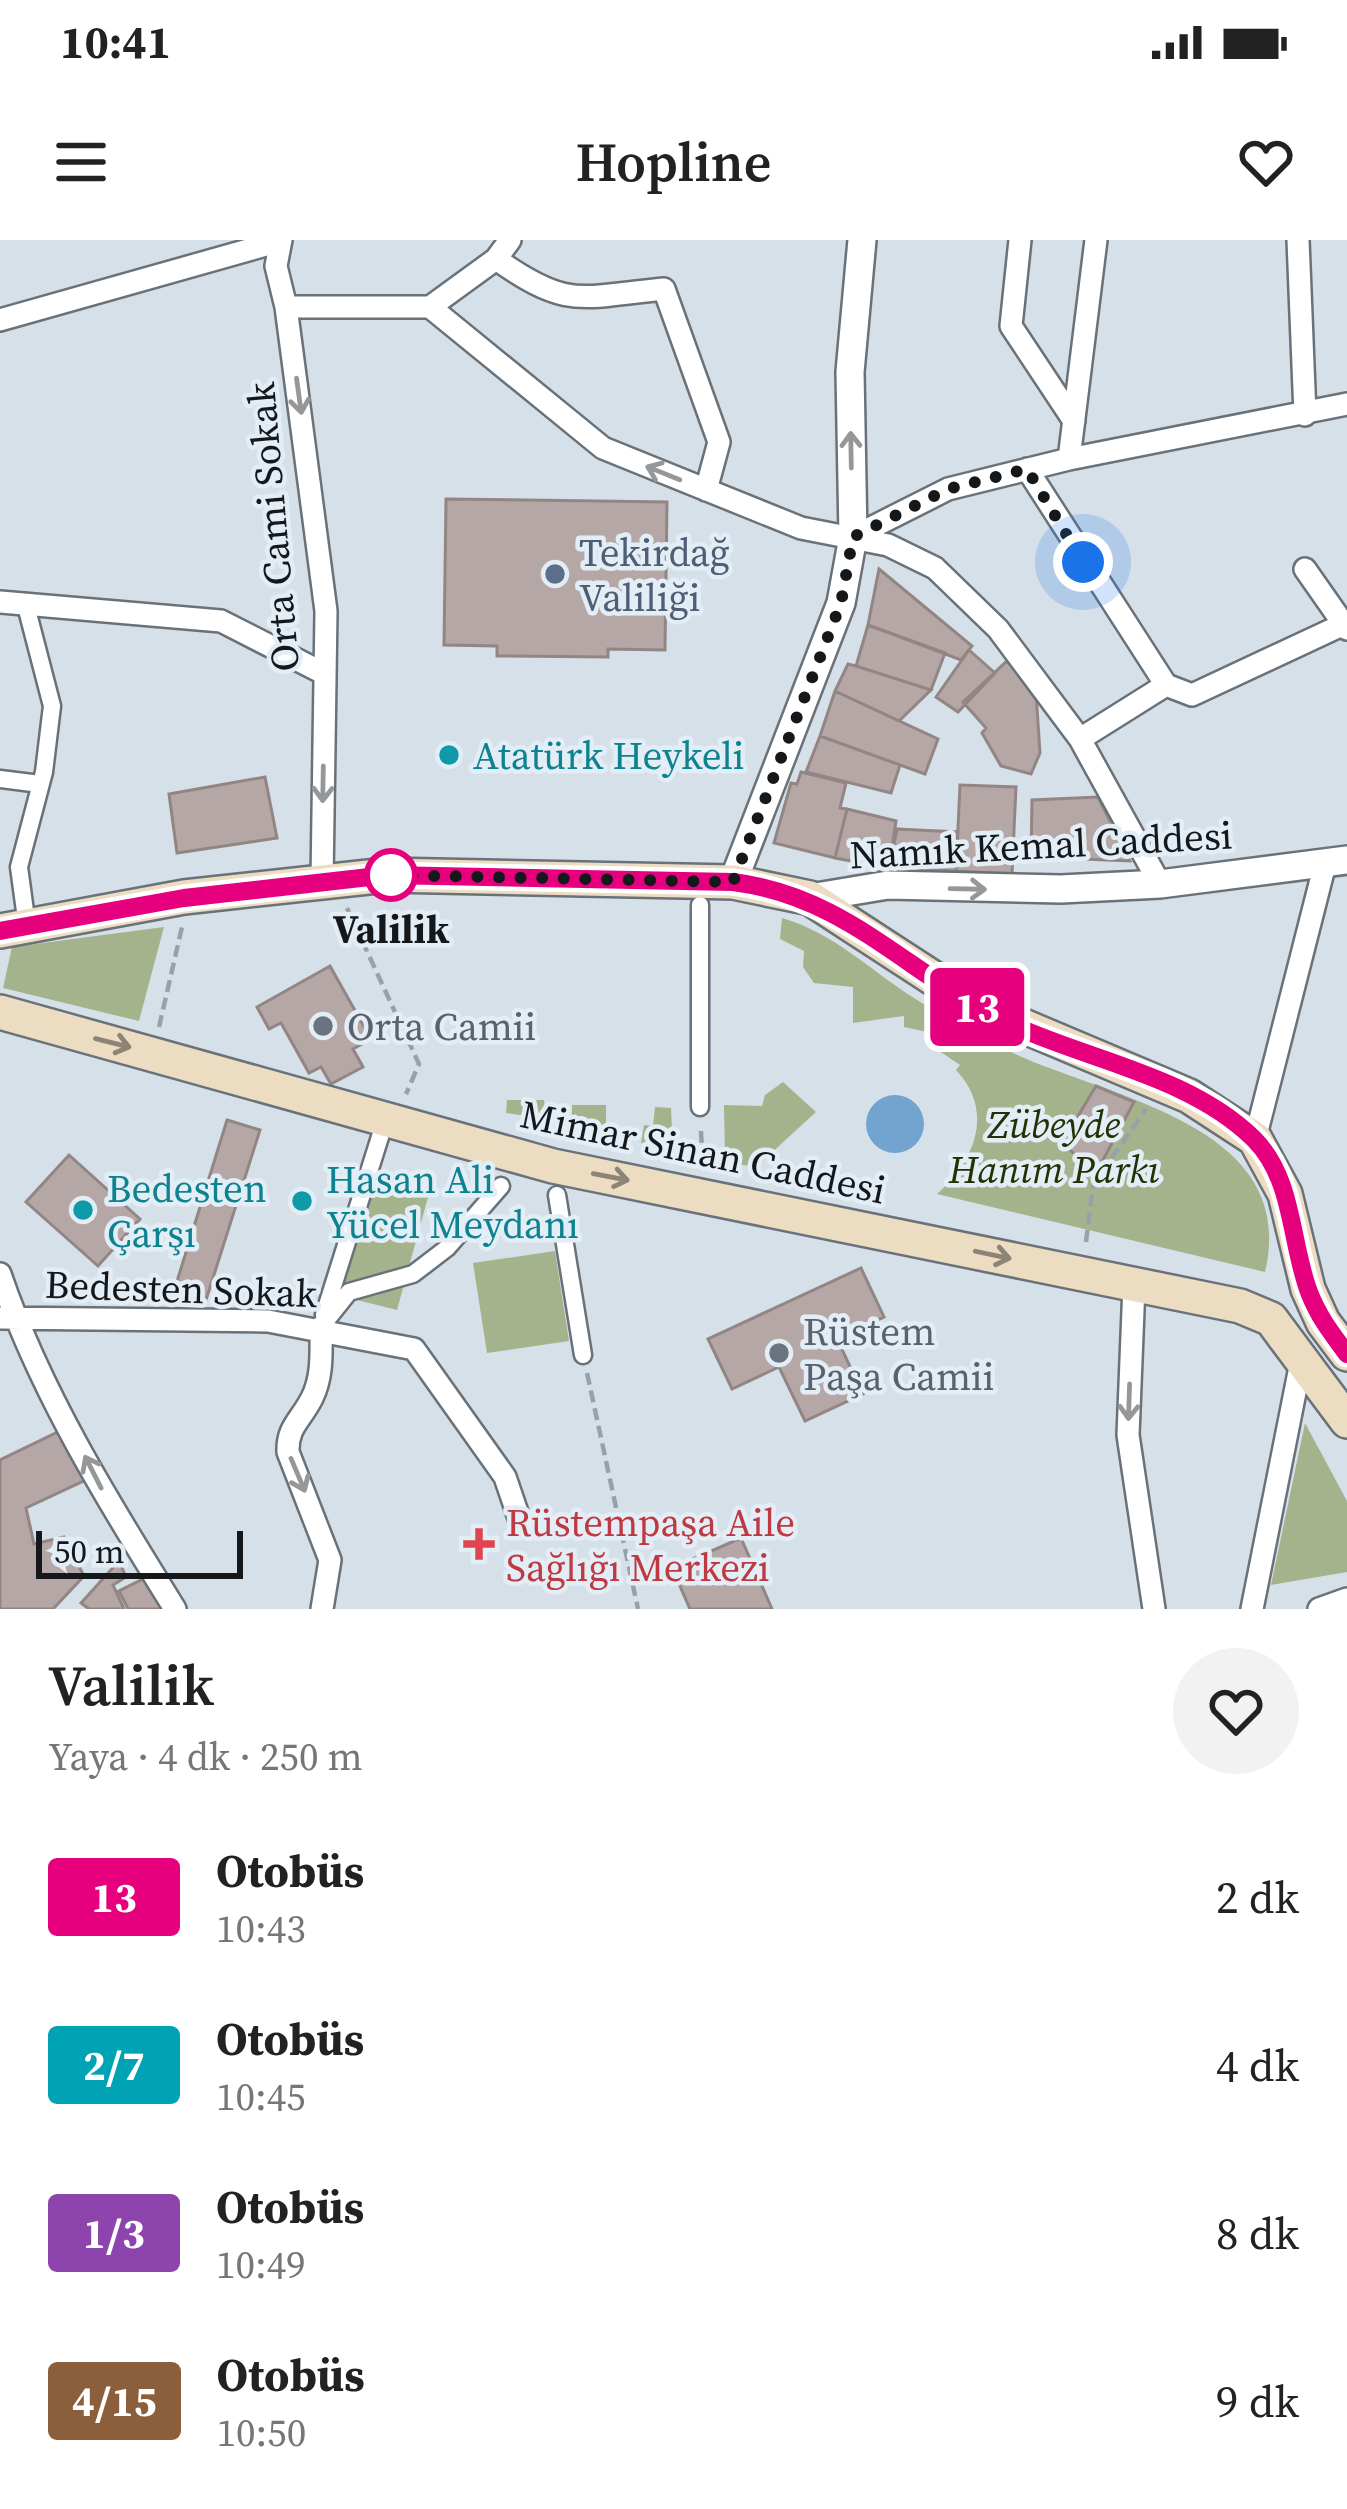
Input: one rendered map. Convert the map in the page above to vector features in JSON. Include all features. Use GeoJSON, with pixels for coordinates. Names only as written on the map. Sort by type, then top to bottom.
{"type":"FeatureCollection","features":[{"type":"Feature","properties":{"kind":"main road"},"geometry":{"type":"LineString","coordinates":[[13,928],[184,898],[333,892],[504,874],[733,882],[810,898],[976,1006],[1162,1083],[1255,1139],[1285,1194],[1308,1289],[1323,1322],[1347,1354]]}},
{"type":"Feature","properties":{"kind":"main road","name":"Mimar Sinan Caddesi"},"geometry":{"type":"LineString","coordinates":[[0,1012],[553,1166],[1240,1306],[1271,1319],[1347,1421]]}},
{"type":"Feature","properties":{"kind":"street"},"geometry":{"type":"LineString","coordinates":[[0,320],[281,240]]}},
{"type":"Feature","properties":{"kind":"street","name":"Orta Cami Sokak"},"geometry":{"type":"LineString","coordinates":[[281,240],[276,266],[286,307],[326,611],[333,892]]}},
{"type":"Feature","properties":{"kind":"street"},"geometry":{"type":"LineString","coordinates":[[286,307],[430,308],[496,259],[510,240]]}},
{"type":"Feature","properties":{"kind":"street"},"geometry":{"type":"LineString","coordinates":[[733,882],[841,603],[853,537],[850,372],[862,240]]}},
{"type":"Feature","properties":{"kind":"street"},"geometry":{"type":"LineString","coordinates":[[1020,240],[1011,326],[1073,421]]}},
{"type":"Feature","properties":{"kind":"street"},"geometry":{"type":"LineString","coordinates":[[1069,459],[1096,240]]}},
{"type":"Feature","properties":{"kind":"street"},"geometry":{"type":"LineString","coordinates":[[1298,240],[1305,415]]}},
{"type":"Feature","properties":{"kind":"street"},"geometry":{"type":"LineString","coordinates":[[496,259],[541,291],[568,298],[664,289],[719,442],[706,490]]}},
{"type":"Feature","properties":{"kind":"street"},"geometry":{"type":"LineString","coordinates":[[430,308],[603,448],[801,528],[888,545],[935,568],[998,629],[1080,739],[1160,884]]}},
{"type":"Feature","properties":{"kind":"street"},"geometry":{"type":"LineString","coordinates":[[853,537],[948,489],[1069,459],[1347,404]]}},
{"type":"Feature","properties":{"kind":"street"},"geometry":{"type":"LineString","coordinates":[[1027,469],[1166,685],[1192,695],[1344,627],[1305,569]]}},
{"type":"Feature","properties":{"kind":"street"},"geometry":{"type":"LineString","coordinates":[[0,602],[221,621],[325,674]]}},
{"type":"Feature","properties":{"kind":"street"},"geometry":{"type":"LineString","coordinates":[[13,928],[19,867],[40,784],[52,706],[26,602]]}},
{"type":"Feature","properties":{"kind":"street"},"geometry":{"type":"LineString","coordinates":[[1080,739],[1166,685]]}},
{"type":"Feature","properties":{"kind":"street"},"geometry":{"type":"LineString","coordinates":[[0,779],[40,784]]}},
{"type":"Feature","properties":{"kind":"street"},"geometry":{"type":"LineString","coordinates":[[1255,1139],[1336,862]]}},
{"type":"Feature","properties":{"kind":"street","name":"Namık Kemal Caddesi"},"geometry":{"type":"LineString","coordinates":[[810,898],[887,886],[1061,889],[1160,884],[1336,862]]}},
{"type":"Feature","properties":{"kind":"street"},"geometry":{"type":"LineString","coordinates":[[700,905],[700,1107]]}},
{"type":"Feature","properties":{"kind":"street"},"geometry":{"type":"LineString","coordinates":[[322,1609],[330,1560],[288,1453],[287,1434],[313,1397],[321,1368],[321,1328],[385,1121]]}},
{"type":"Feature","properties":{"kind":"street"},"geometry":{"type":"LineString","coordinates":[[321,1328],[349,1292],[413,1274],[447,1248],[501,1186]]}},
{"type":"Feature","properties":{"kind":"street"},"geometry":{"type":"LineString","coordinates":[[557,1195],[583,1355]]}},
{"type":"Feature","properties":{"kind":"street"},"geometry":{"type":"LineString","coordinates":[[0,1274],[7,1318],[110,1505],[175,1609]]}},
{"type":"Feature","properties":{"kind":"street"},"geometry":{"type":"LineString","coordinates":[[1134,1285],[1128,1435],[1154,1609]]}},
{"type":"Feature","properties":{"kind":"street","name":"Bedesten Sokak"},"geometry":{"type":"LineString","coordinates":[[7,1318],[268,1321],[414,1349],[505,1477],[521,1524]]}},
{"type":"Feature","properties":{"kind":"street"},"geometry":{"type":"LineString","coordinates":[[1252,1609],[1302,1357]]}},
{"type":"Feature","properties":{"kind":"street"},"geometry":{"type":"LineString","coordinates":[[1319,1609],[1347,1599]]}},
{"type":"Feature","properties":{"kind":"path"},"geometry":{"type":"LineString","coordinates":[[333,892],[419,1064],[406,1094]]}},
{"type":"Feature","properties":{"kind":"path"},"geometry":{"type":"LineString","coordinates":[[153,1053],[179,944],[184,898]]}},
{"type":"Feature","properties":{"kind":"path"},"geometry":{"type":"LineString","coordinates":[[1087,1211],[1093,1185],[1162,1083]]}},
{"type":"Feature","properties":{"kind":"path"},"geometry":{"type":"LineString","coordinates":[[583,1355],[638,1609]]}},
{"type":"Feature","properties":{"kind":"green space","name":"Zübeyde Hanım Parkı"},"geometry":{"type":"Polygon","coordinates":[[[782,918],[834,942],[914,998],[993,1043],[1178,1119],[1220,1145],[1251,1178],[1268,1220],[1265,1272],[937,1194],[961,1166],[975,1135],[975,1102],[956,1070],[960,1065],[929,1044],[932,1033],[904,1027],[904,1016],[853,1023],[853,987],[814,983],[803,967],[804,951],[780,939],[782,918]]]}},
{"type":"Feature","properties":{"kind":"green space"},"geometry":{"type":"Polygon","coordinates":[[[164,927],[139,1021],[3,988],[12,947],[164,927]]]}},
{"type":"Feature","properties":{"kind":"green space"},"geometry":{"type":"Polygon","coordinates":[[[783,1082],[816,1112],[756,1167],[725,1162],[724,1105],[762,1106],[765,1095],[783,1082]]]}},
{"type":"Feature","properties":{"kind":"green space"},"geometry":{"type":"Polygon","coordinates":[[[507,1100],[544,1100],[546,1119],[506,1113],[507,1100]]]}},
{"type":"Feature","properties":{"kind":"green space"},"geometry":{"type":"Polygon","coordinates":[[[572,1105],[606,1105],[606,1133],[572,1127],[572,1105]]]}},
{"type":"Feature","properties":{"kind":"green space"},"geometry":{"type":"Polygon","coordinates":[[[655,1107],[671,1108],[673,1149],[641,1143],[644,1125],[653,1126],[655,1107]]]}},
{"type":"Feature","properties":{"kind":"green space"},"geometry":{"type":"Polygon","coordinates":[[[375,1170],[430,1190],[397,1310],[337,1295],[375,1170]]]}},
{"type":"Feature","properties":{"kind":"green space"},"geometry":{"type":"Polygon","coordinates":[[[555,1251],[569,1341],[487,1353],[473,1263],[555,1251]]]}},
{"type":"Feature","properties":{"kind":"green space"},"geometry":{"type":"Polygon","coordinates":[[[1305,1423],[1347,1501],[1347,1572],[1271,1585],[1305,1423]]]}},
{"type":"Feature","properties":{"kind":"water"},"geometry":{"type":"Polygon","coordinates":[[[895,1095],[916,1103],[924,1124],[916,1145],[895,1153],[874,1145],[866,1124],[874,1103],[895,1095]]]}},
{"type":"Feature","properties":{"kind":"building","name":"Tekirdağ Valiliği"},"geometry":{"type":"Polygon","coordinates":[[[446,499],[667,502],[665,650],[608,649],[608,657],[497,656],[497,646],[444,645],[446,499]]]}},
{"type":"Feature","properties":{"kind":"building"},"geometry":{"type":"Polygon","coordinates":[[[879,569],[972,646],[961,660],[868,625],[879,569]]]}},
{"type":"Feature","properties":{"kind":"building"},"geometry":{"type":"Polygon","coordinates":[[[868,625],[945,653],[931,690],[856,666],[868,625]]]}},
{"type":"Feature","properties":{"kind":"building"},"geometry":{"type":"Polygon","coordinates":[[[969,650],[995,673],[958,712],[936,697],[969,650]]]}},
{"type":"Feature","properties":{"kind":"building"},"geometry":{"type":"Polygon","coordinates":[[[1007,661],[1036,693],[1040,753],[1031,774],[1001,766],[982,733],[986,728],[963,702],[1007,661]]]}},
{"type":"Feature","properties":{"kind":"building"},"geometry":{"type":"Polygon","coordinates":[[[848,664],[931,690],[899,721],[835,691],[848,664]]]}},
{"type":"Feature","properties":{"kind":"building"},"geometry":{"type":"Polygon","coordinates":[[[835,691],[938,739],[925,774],[820,736],[835,691]]]}},
{"type":"Feature","properties":{"kind":"building"},"geometry":{"type":"Polygon","coordinates":[[[820,736],[900,765],[891,793],[806,772],[820,736]]]}},
{"type":"Feature","properties":{"kind":"building"},"geometry":{"type":"Polygon","coordinates":[[[801,772],[846,783],[840,808],[847,809],[835,858],[774,843],[791,783],[797,784],[801,772]]]}},
{"type":"Feature","properties":{"kind":"building"},"geometry":{"type":"Polygon","coordinates":[[[265,777],[277,838],[177,853],[169,794],[265,777]]]}},
{"type":"Feature","properties":{"kind":"building"},"geometry":{"type":"Polygon","coordinates":[[[960,785],[1016,787],[1012,874],[956,871],[960,785]]]}},
{"type":"Feature","properties":{"kind":"building"},"geometry":{"type":"Polygon","coordinates":[[[1098,797],[1130,861],[1031,857],[1032,800],[1098,797]]]}},
{"type":"Feature","properties":{"kind":"building"},"geometry":{"type":"Polygon","coordinates":[[[847,809],[896,821],[889,868],[835,858],[847,809]]]}},
{"type":"Feature","properties":{"kind":"building"},"geometry":{"type":"Polygon","coordinates":[[[897,829],[958,832],[956,871],[889,868],[897,829]]]}},
{"type":"Feature","properties":{"kind":"building","name":"Orta Camii"},"geometry":{"type":"Polygon","coordinates":[[[330,966],[371,1039],[353,1049],[363,1067],[331,1084],[321,1067],[309,1073],[281,1023],[269,1029],[257,1007],[330,966]]]}},
{"type":"Feature","properties":{"kind":"building"},"geometry":{"type":"Polygon","coordinates":[[[1096,1086],[1134,1102],[1096,1173],[1062,1143],[1096,1086]]]}},
{"type":"Feature","properties":{"kind":"building"},"geometry":{"type":"Polygon","coordinates":[[[227,1120],[260,1130],[206,1300],[174,1291],[227,1120]]]}},
{"type":"Feature","properties":{"kind":"building","name":"Bedesten Çarşı"},"geometry":{"type":"Polygon","coordinates":[[[69,1155],[140,1219],[98,1266],[26,1202],[69,1155]]]}},
{"type":"Feature","properties":{"kind":"building","name":"Rüstem Paşa Camii"},"geometry":{"type":"Polygon","coordinates":[[[861,1268],[884,1317],[837,1339],[863,1394],[805,1421],[779,1367],[732,1389],[708,1339],[861,1268]]]}},
{"type":"Feature","properties":{"kind":"building"},"geometry":{"type":"Polygon","coordinates":[[[62,1430],[92,1477],[26,1508],[34,1544],[64,1537],[84,1576],[53,1609],[0,1609],[0,1460],[62,1430]]]}},
{"type":"Feature","properties":{"kind":"building"},"geometry":{"type":"Polygon","coordinates":[[[741,1538],[772,1609],[690,1609],[672,1568],[741,1538]]]}},
{"type":"Feature","properties":{"kind":"building"},"geometry":{"type":"Polygon","coordinates":[[[119,1561],[126,1577],[113,1585],[124,1609],[89,1609],[81,1603],[119,1561]]]}},
{"type":"Feature","properties":{"kind":"building"},"geometry":{"type":"Polygon","coordinates":[[[149,1576],[168,1609],[128,1609],[119,1591],[149,1576]]]}},
{"type":"Feature","properties":{"kind":"bus line","name":"13"},"geometry":{"type":"LineString","coordinates":[[0,931],[184,898],[387,875],[733,882],[810,898],[976,1006],[1162,1083],[1255,1139],[1285,1194],[1308,1289],[1323,1322],[1347,1354]]}},
{"type":"Feature","properties":{"kind":"place","name":"Tekirdağ Valiliği"},"geometry":{"type":"Point","coordinates":[555,574]}},
{"type":"Feature","properties":{"kind":"place","name":"Atatürk Heykeli"},"geometry":{"type":"Point","coordinates":[449,755]}},
{"type":"Feature","properties":{"kind":"place","name":"Valilik"},"geometry":{"type":"Point","coordinates":[391,875]}},
{"type":"Feature","properties":{"kind":"place","name":"Orta Camii"},"geometry":{"type":"Point","coordinates":[323,1026]}},
{"type":"Feature","properties":{"kind":"place","name":"Hasan Ali Yücel Meydanı"},"geometry":{"type":"Point","coordinates":[302,1201]}},
{"type":"Feature","properties":{"kind":"place","name":"Bedesten Çarşı"},"geometry":{"type":"Point","coordinates":[83,1210]}},
{"type":"Feature","properties":{"kind":"place","name":"Rüstem Paşa Camii"},"geometry":{"type":"Point","coordinates":[779,1353]}},
{"type":"Feature","properties":{"kind":"place","name":"Rüstempaşa Aile Sağlığı Merkezi"},"geometry":{"type":"Point","coordinates":[479,1544]}},
{"type":"Feature","properties":{"kind":"route"},"geometry":{"type":"LineString","coordinates":[[391,875],[387,875],[733,882],[841,603],[853,537],[948,489],[1027,469],[1083,562]]}}]}
